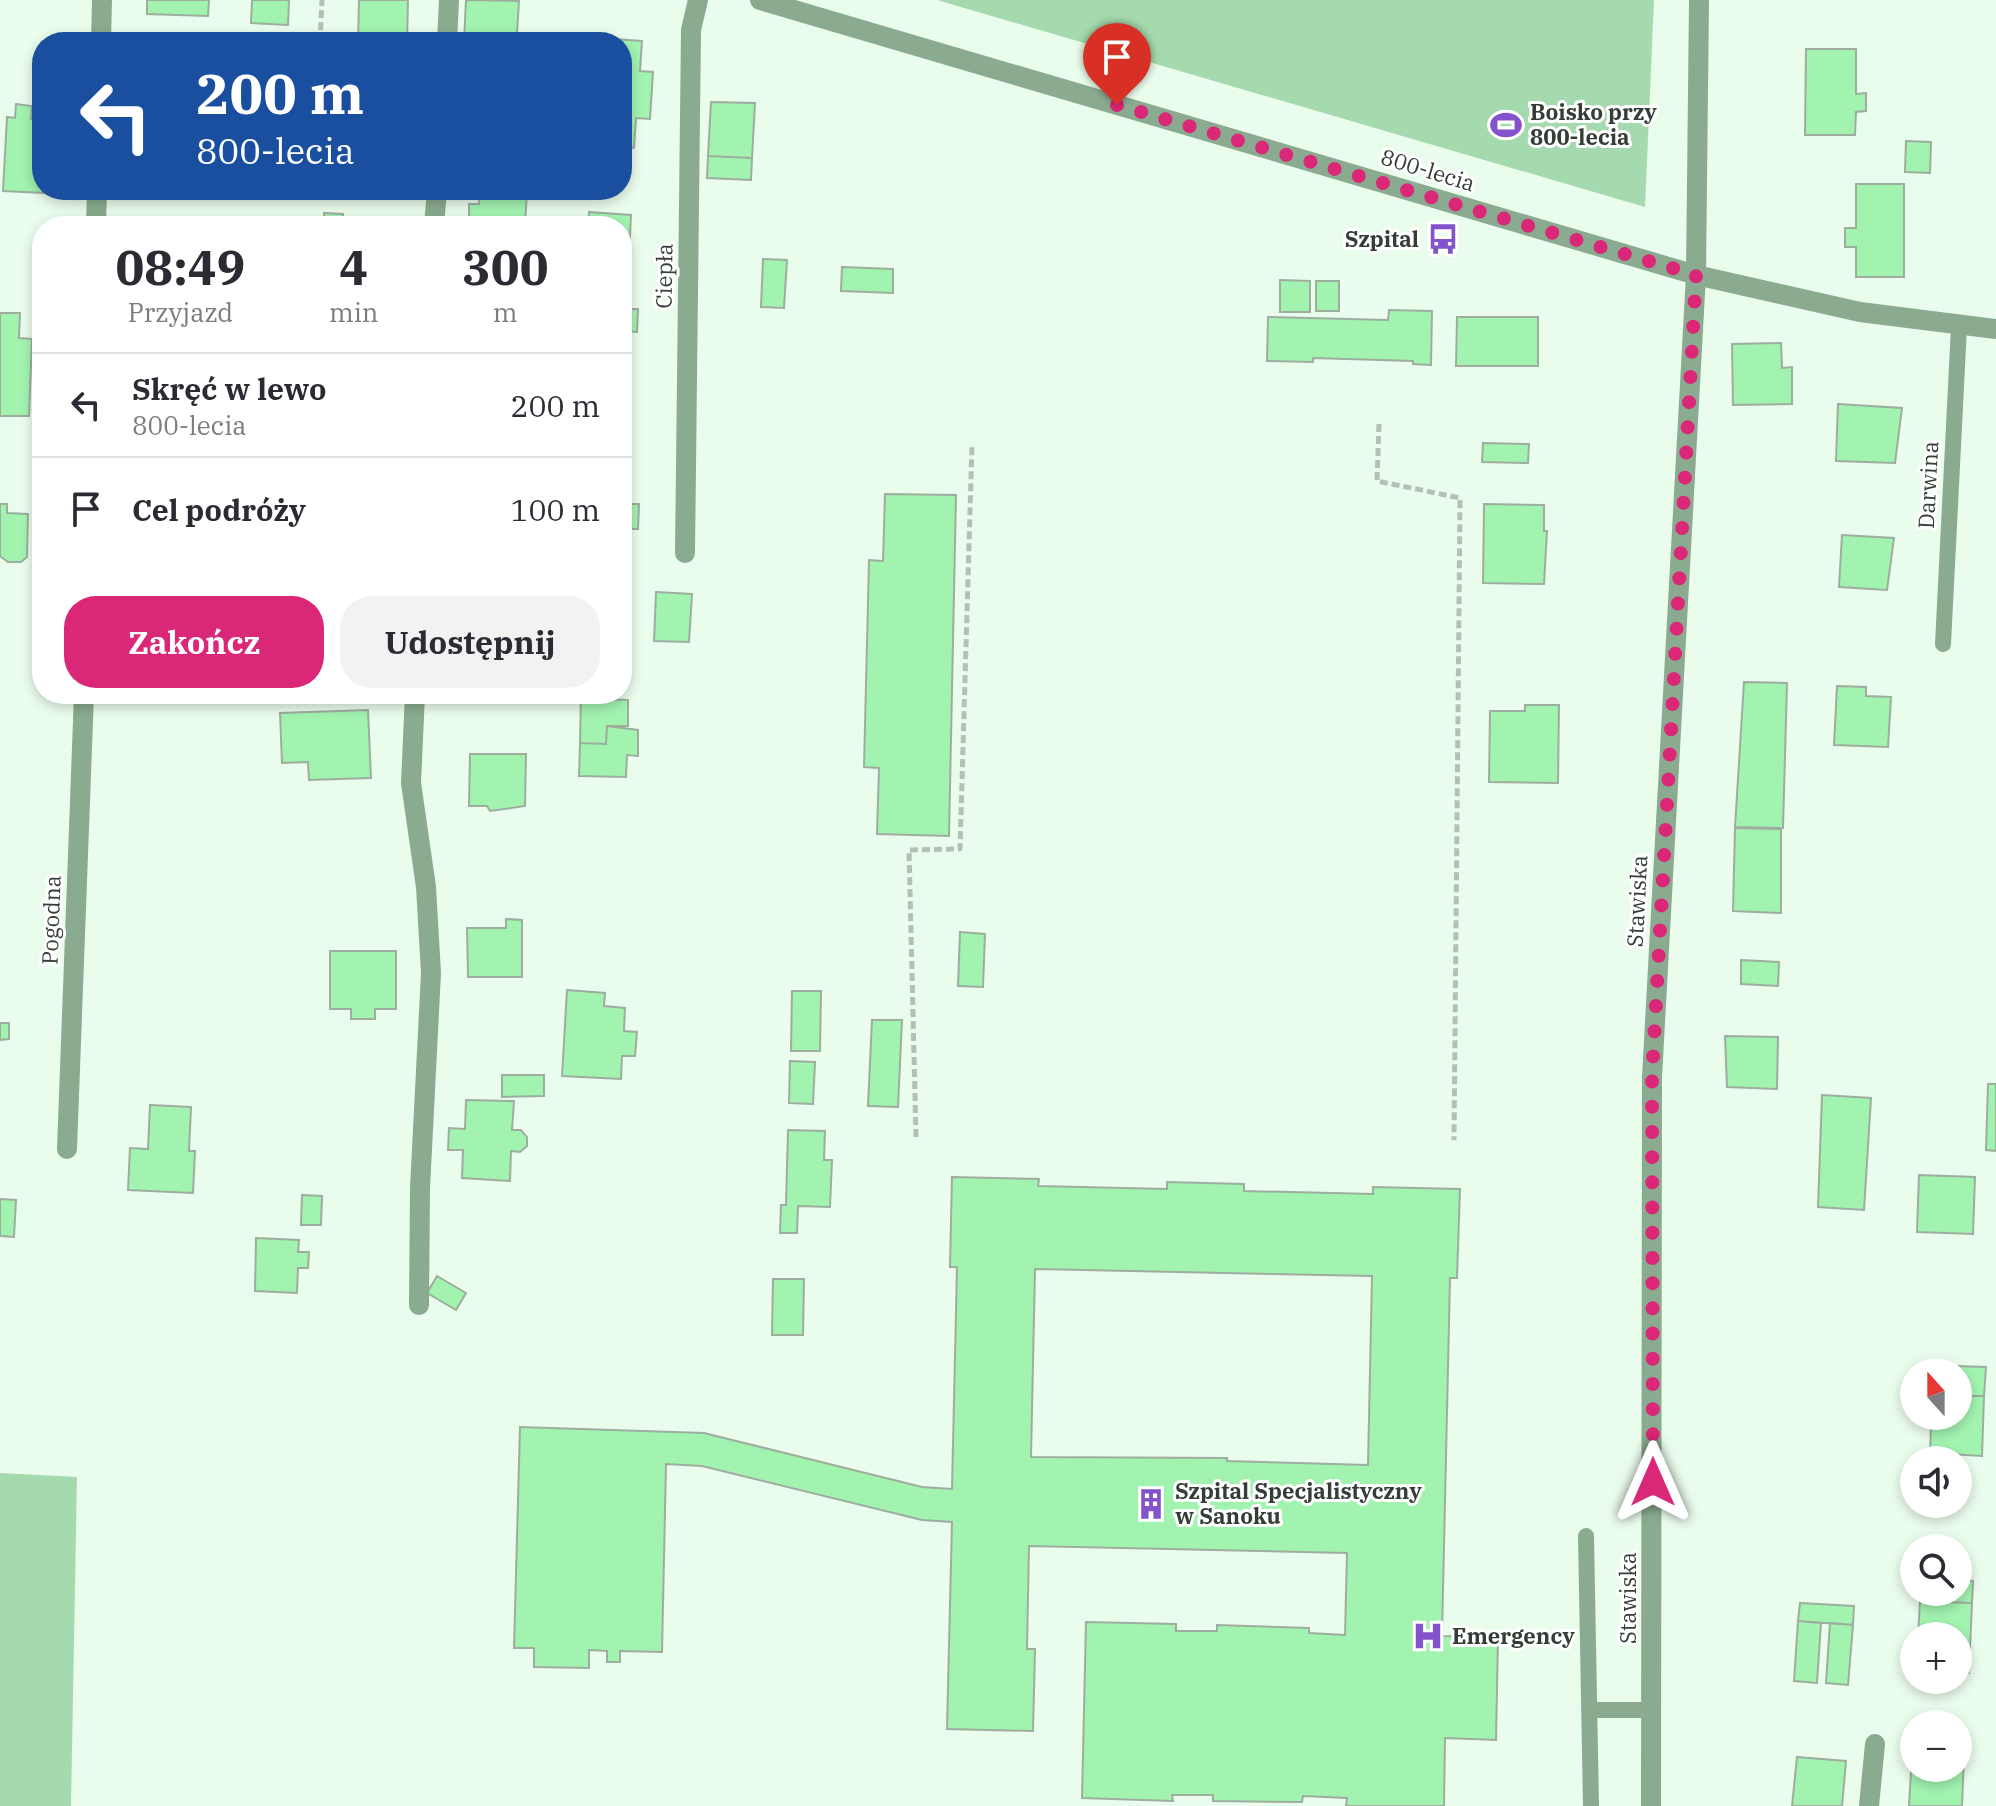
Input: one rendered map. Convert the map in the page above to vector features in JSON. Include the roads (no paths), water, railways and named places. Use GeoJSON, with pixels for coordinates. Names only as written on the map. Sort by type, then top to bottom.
{"type":"FeatureCollection","features":[{"type":"Feature","properties":{"kind":"street"},"geometry":{"type":"LineString","coordinates":[[101,32],[102,0]]}},
{"type":"Feature","properties":{"kind":"street"},"geometry":{"type":"LineString","coordinates":[[447,32],[449,0]]}},
{"type":"Feature","properties":{"kind":"street","name":"Ciepła"},"geometry":{"type":"LineString","coordinates":[[685,553],[691,30],[698,0]]}},
{"type":"Feature","properties":{"kind":"street","name":"800-lecia"},"geometry":{"type":"LineString","coordinates":[[760,0],[1696,275],[1860,312],[1959,327],[1996,329]]}},
{"type":"Feature","properties":{"kind":"street","name":"Stawiska"},"geometry":{"type":"LineString","coordinates":[[1651,1806],[1652,1077],[1696,275],[1699,0]]}},
{"type":"Feature","properties":{"kind":"street","name":"Pogodna"},"geometry":{"type":"LineString","coordinates":[[67,1149],[84,704]]}},
{"type":"Feature","properties":{"kind":"street"},"geometry":{"type":"LineString","coordinates":[[415,704],[411,783],[426,887],[431,973],[420,1188],[419,1305]]}},
{"type":"Feature","properties":{"kind":"street"},"geometry":{"type":"LineString","coordinates":[[1869,1806],[1875,1744]]}},
{"type":"Feature","properties":{"kind":"lane","name":"Darwina"},"geometry":{"type":"LineString","coordinates":[[1943,644],[1959,327]]}},
{"type":"Feature","properties":{"kind":"lane"},"geometry":{"type":"LineString","coordinates":[[1586,1536],[1591,1806]]}},
{"type":"Feature","properties":{"kind":"lane"},"geometry":{"type":"LineString","coordinates":[[1589,1710],[1652,1710]]}},
{"type":"Feature","properties":{"kind":"place","name":"Boisko przy 800-lecia"},"geometry":{"type":"Point","coordinates":[1506,125]}},
{"type":"Feature","properties":{"kind":"place","name":"Szpital"},"geometry":{"type":"Point","coordinates":[1443,239]}},
{"type":"Feature","properties":{"kind":"place","name":"Szpital Specjalistyczny w Sanoku"},"geometry":{"type":"Point","coordinates":[1151,1504]}},
{"type":"Feature","properties":{"kind":"place","name":"Emergency"},"geometry":{"type":"Point","coordinates":[1428,1636]}}]}
